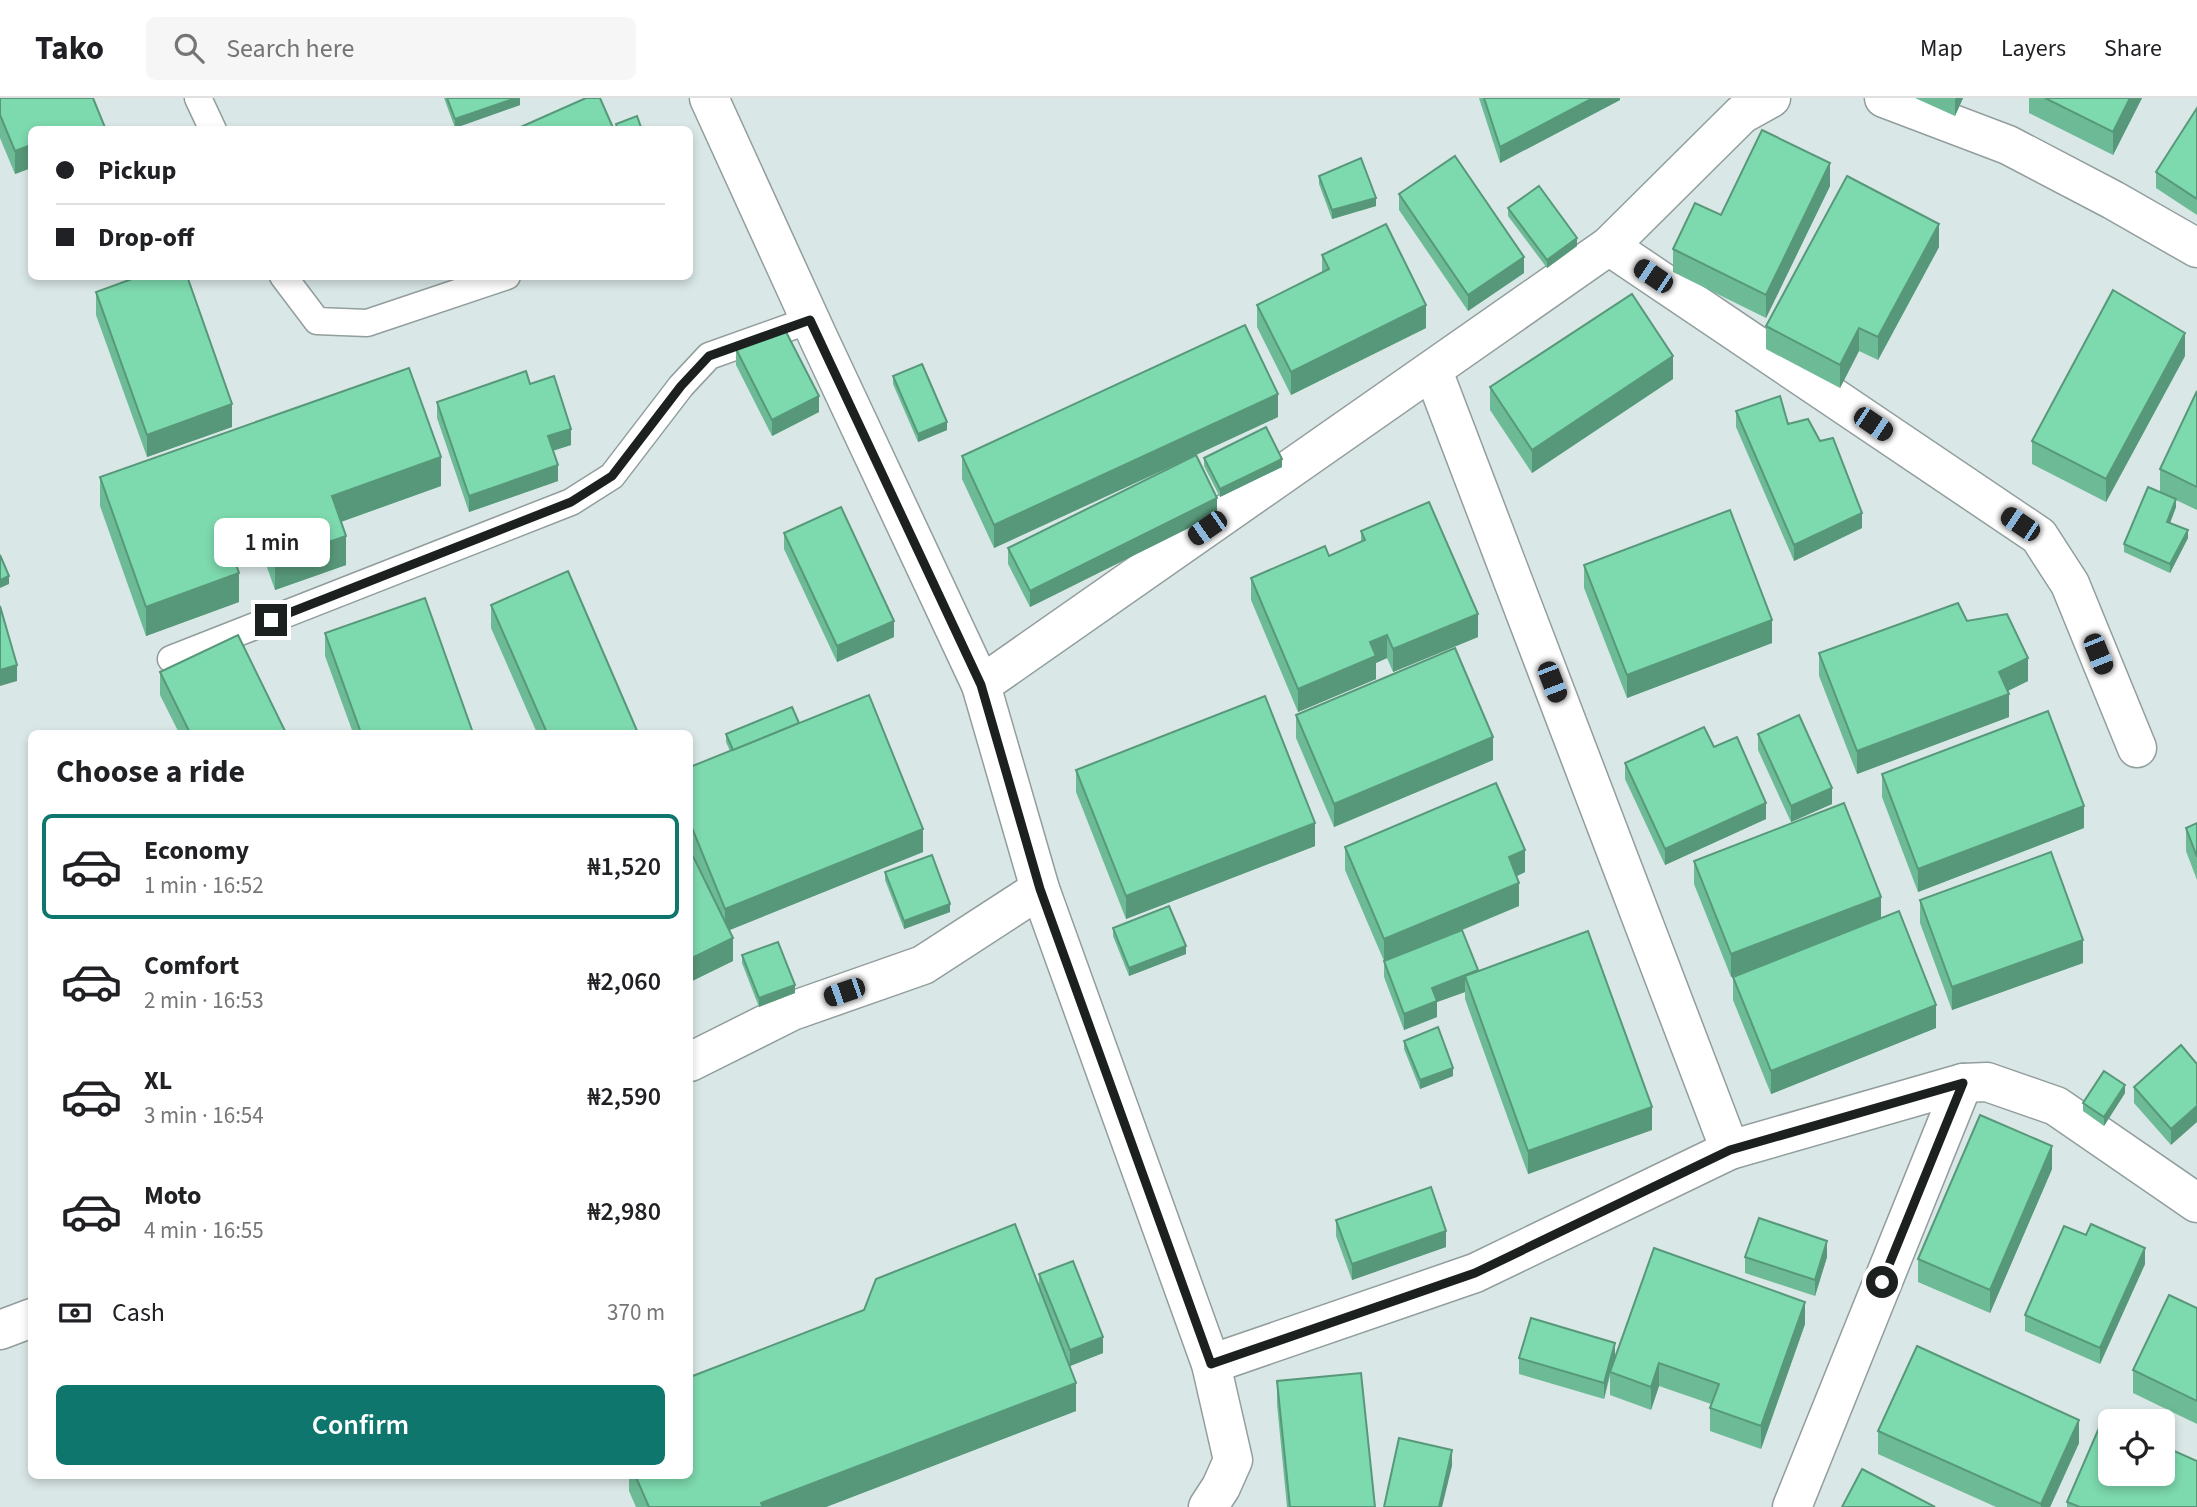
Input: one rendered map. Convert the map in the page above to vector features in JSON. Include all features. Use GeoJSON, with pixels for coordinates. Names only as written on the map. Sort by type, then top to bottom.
{"type":"FeatureCollection","features":[{"type":"Feature","properties":{"kind":"street"},"geometry":{"type":"LineString","coordinates":[[709,98],[981,685],[1040,889],[1211,1364],[1233,1460],[1208,1507]]}},
{"type":"Feature","properties":{"kind":"street"},"geometry":{"type":"LineString","coordinates":[[981,685],[1609,246],[1742,114],[1772,98]]}},
{"type":"Feature","properties":{"kind":"street"},"geometry":{"type":"LineString","coordinates":[[1884,98],[2008,145],[2197,248]]}},
{"type":"Feature","properties":{"kind":"street"},"geometry":{"type":"LineString","coordinates":[[1609,246],[2039,536],[2070,584],[2137,748]]}},
{"type":"Feature","properties":{"kind":"street"},"geometry":{"type":"LineString","coordinates":[[1433,371],[1730,1150]]}},
{"type":"Feature","properties":{"kind":"street"},"geometry":{"type":"LineString","coordinates":[[693,1060],[792,1011],[923,965],[1040,889]]}},
{"type":"Feature","properties":{"kind":"street"},"geometry":{"type":"LineString","coordinates":[[1211,1364],[1475,1273],[1730,1150],[1963,1083],[1987,1082],[2056,1106],[2197,1203]]}},
{"type":"Feature","properties":{"kind":"street"},"geometry":{"type":"LineString","coordinates":[[1792,1507],[1963,1083]]}},
{"type":"Feature","properties":{"kind":"street"},"geometry":{"type":"LineString","coordinates":[[0,1330],[28,1320]]}},
{"type":"Feature","properties":{"kind":"lane"},"geometry":{"type":"LineString","coordinates":[[198,98],[211,126]]}},
{"type":"Feature","properties":{"kind":"lane"},"geometry":{"type":"LineString","coordinates":[[286,280],[317,321],[368,323],[496,280]]}},
{"type":"Feature","properties":{"kind":"lane"},"geometry":{"type":"LineString","coordinates":[[171,659],[571,502],[612,476],[681,386],[709,356],[810,320]]}},
{"type":"Feature","properties":{"kind":"building"},"geometry":{"type":"Polygon","coordinates":[[[0,98],[93,98],[104,126],[28,126],[28,146],[15,151],[0,115],[0,98]]]}},
{"type":"Feature","properties":{"kind":"building"},"geometry":{"type":"Polygon","coordinates":[[[447,98],[516,98],[455,119],[447,98]]]}},
{"type":"Feature","properties":{"kind":"building"},"geometry":{"type":"Polygon","coordinates":[[[586,98],[600,98],[612,126],[523,126],[586,98]]]}},
{"type":"Feature","properties":{"kind":"building"},"geometry":{"type":"Polygon","coordinates":[[[1484,98],[1593,98],[1500,147],[1484,98]]]}},
{"type":"Feature","properties":{"kind":"building"},"geometry":{"type":"Polygon","coordinates":[[[2045,98],[2130,98],[2113,132],[2045,98]]]}},
{"type":"Feature","properties":{"kind":"building"},"geometry":{"type":"Polygon","coordinates":[[[2197,108],[2197,199],[2156,172],[2197,108]]]}},
{"type":"Feature","properties":{"kind":"building"},"geometry":{"type":"Polygon","coordinates":[[[637,116],[641,126],[617,126],[637,116]]]}},
{"type":"Feature","properties":{"kind":"building"},"geometry":{"type":"Polygon","coordinates":[[[1762,130],[1830,163],[1766,295],[1673,249],[1695,203],[1721,215],[1762,130]]]}},
{"type":"Feature","properties":{"kind":"building"},"geometry":{"type":"Polygon","coordinates":[[[1455,156],[1524,257],[1468,295],[1399,194],[1455,156]]]}},
{"type":"Feature","properties":{"kind":"building"},"geometry":{"type":"Polygon","coordinates":[[[1361,158],[1376,198],[1332,210],[1319,176],[1361,158]]]}},
{"type":"Feature","properties":{"kind":"building"},"geometry":{"type":"Polygon","coordinates":[[[1847,176],[1939,224],[1878,337],[1859,328],[1840,365],[1766,326],[1847,176]]]}},
{"type":"Feature","properties":{"kind":"building"},"geometry":{"type":"Polygon","coordinates":[[[1539,186],[1577,238],[1547,260],[1508,208],[1539,186]]]}},
{"type":"Feature","properties":{"kind":"building"},"geometry":{"type":"Polygon","coordinates":[[[1386,224],[1426,305],[1291,372],[1257,305],[1329,269],[1322,255],[1386,224]]]}},
{"type":"Feature","properties":{"kind":"building"},"geometry":{"type":"Polygon","coordinates":[[[129,280],[188,280],[232,404],[147,435],[96,292],[129,280]]]}},
{"type":"Feature","properties":{"kind":"building"},"geometry":{"type":"Polygon","coordinates":[[[2113,290],[2185,333],[2106,479],[2032,441],[2113,290]]]}},
{"type":"Feature","properties":{"kind":"building"},"geometry":{"type":"Polygon","coordinates":[[[1632,294],[1673,356],[1532,450],[1490,387],[1632,294]]]}},
{"type":"Feature","properties":{"kind":"building"},"geometry":{"type":"Polygon","coordinates":[[[1245,325],[1278,394],[994,525],[962,456],[1245,325]]]}},
{"type":"Feature","properties":{"kind":"building"},"geometry":{"type":"Polygon","coordinates":[[[783,326],[819,396],[772,420],[736,349],[783,326]]]}},
{"type":"Feature","properties":{"kind":"building"},"geometry":{"type":"Polygon","coordinates":[[[922,364],[947,422],[918,434],[893,376],[922,364]]]}},
{"type":"Feature","properties":{"kind":"building"},"geometry":{"type":"Polygon","coordinates":[[[409,368],[441,457],[332,496],[346,536],[275,561],[262,524],[226,536],[239,573],[146,607],[100,477],[409,368]]]}},
{"type":"Feature","properties":{"kind":"building"},"geometry":{"type":"Polygon","coordinates":[[[526,371],[530,384],[554,376],[571,429],[548,436],[558,465],[469,496],[437,402],[526,371]]]}},
{"type":"Feature","properties":{"kind":"building"},"geometry":{"type":"Polygon","coordinates":[[[2197,391],[2197,487],[2160,469],[2197,391]]]}},
{"type":"Feature","properties":{"kind":"building"},"geometry":{"type":"Polygon","coordinates":[[[1780,396],[1788,424],[1808,419],[1820,441],[1833,438],[1862,513],[1794,545],[1736,411],[1780,396]]]}},
{"type":"Feature","properties":{"kind":"building"},"geometry":{"type":"Polygon","coordinates":[[[1266,427],[1282,459],[1220,489],[1204,458],[1266,427]]]}},
{"type":"Feature","properties":{"kind":"building"},"geometry":{"type":"Polygon","coordinates":[[[1196,455],[1217,498],[1030,591],[1008,548],[1196,455]]]}},
{"type":"Feature","properties":{"kind":"building"},"geometry":{"type":"Polygon","coordinates":[[[2148,487],[2176,499],[2167,522],[2188,530],[2170,564],[2124,544],[2148,487]]]}},
{"type":"Feature","properties":{"kind":"building"},"geometry":{"type":"Polygon","coordinates":[[[1429,502],[1478,614],[1393,649],[1387,635],[1370,642],[1376,656],[1298,689],[1251,578],[1325,546],[1329,556],[1365,540],[1361,531],[1429,502]]]}},
{"type":"Feature","properties":{"kind":"building"},"geometry":{"type":"Polygon","coordinates":[[[841,507],[894,621],[837,646],[784,533],[841,507]]]}},
{"type":"Feature","properties":{"kind":"building"},"geometry":{"type":"Polygon","coordinates":[[[1730,510],[1772,620],[1627,675],[1584,565],[1730,510]]]}},
{"type":"Feature","properties":{"kind":"building"},"geometry":{"type":"Polygon","coordinates":[[[0,555],[9,576],[0,580],[0,555]]]}},
{"type":"Feature","properties":{"kind":"building"},"geometry":{"type":"Polygon","coordinates":[[[568,571],[637,730],[546,730],[491,605],[568,571]]]}},
{"type":"Feature","properties":{"kind":"building"},"geometry":{"type":"Polygon","coordinates":[[[425,598],[472,730],[360,730],[325,633],[425,598]]]}},
{"type":"Feature","properties":{"kind":"building"},"geometry":{"type":"Polygon","coordinates":[[[1958,603],[1967,621],[2007,614],[2028,658],[1999,672],[2009,694],[1857,751],[1819,653],[1958,603]]]}},
{"type":"Feature","properties":{"kind":"building"},"geometry":{"type":"Polygon","coordinates":[[[0,606],[17,665],[0,670],[0,606]]]}},
{"type":"Feature","properties":{"kind":"building"},"geometry":{"type":"Polygon","coordinates":[[[238,635],[285,730],[189,730],[160,672],[238,635]]]}},
{"type":"Feature","properties":{"kind":"building"},"geometry":{"type":"Polygon","coordinates":[[[1455,648],[1493,737],[1334,804],[1296,715],[1455,648]]]}},
{"type":"Feature","properties":{"kind":"building"},"geometry":{"type":"Polygon","coordinates":[[[869,695],[923,829],[725,909],[693,830],[693,766],[869,695]]]}},
{"type":"Feature","properties":{"kind":"building"},"geometry":{"type":"Polygon","coordinates":[[[1265,696],[1315,823],[1126,896],[1076,770],[1265,696]]]}},
{"type":"Feature","properties":{"kind":"building"},"geometry":{"type":"Polygon","coordinates":[[[792,707],[799,723],[733,750],[726,734],[792,707]]]}},
{"type":"Feature","properties":{"kind":"building"},"geometry":{"type":"Polygon","coordinates":[[[2048,711],[2084,806],[1918,869],[1882,774],[2048,711]]]}},
{"type":"Feature","properties":{"kind":"building"},"geometry":{"type":"Polygon","coordinates":[[[1799,715],[1832,788],[1791,806],[1758,734],[1799,715]]]}},
{"type":"Feature","properties":{"kind":"building"},"geometry":{"type":"Polygon","coordinates":[[[1704,727],[1714,747],[1737,737],[1766,803],[1665,849],[1625,763],[1704,727]]]}},
{"type":"Feature","properties":{"kind":"building"},"geometry":{"type":"Polygon","coordinates":[[[1496,783],[1525,850],[1509,857],[1519,883],[1384,939],[1345,847],[1496,783]]]}},
{"type":"Feature","properties":{"kind":"building"},"geometry":{"type":"Polygon","coordinates":[[[1844,803],[1881,897],[1731,954],[1694,861],[1844,803]]]}},
{"type":"Feature","properties":{"kind":"building"},"geometry":{"type":"Polygon","coordinates":[[[2197,823],[2197,857],[2186,828],[2197,823]]]}},
{"type":"Feature","properties":{"kind":"building"},"geometry":{"type":"Polygon","coordinates":[[[2051,852],[2083,940],[1952,987],[1920,900],[2051,852]]]}},
{"type":"Feature","properties":{"kind":"building"},"geometry":{"type":"Polygon","coordinates":[[[932,855],[950,904],[904,921],[885,872],[932,855]]]}},
{"type":"Feature","properties":{"kind":"building"},"geometry":{"type":"Polygon","coordinates":[[[693,856],[733,938],[693,958],[693,856]]]}},
{"type":"Feature","properties":{"kind":"building"},"geometry":{"type":"Polygon","coordinates":[[[1169,906],[1186,946],[1129,968],[1113,928],[1169,906]]]}},
{"type":"Feature","properties":{"kind":"building"},"geometry":{"type":"Polygon","coordinates":[[[1899,911],[1936,1005],[1771,1071],[1733,977],[1899,911]]]}},
{"type":"Feature","properties":{"kind":"building"},"geometry":{"type":"Polygon","coordinates":[[[1462,930],[1478,970],[1432,988],[1437,1001],[1404,1014],[1384,961],[1462,930]]]}},
{"type":"Feature","properties":{"kind":"building"},"geometry":{"type":"Polygon","coordinates":[[[1588,931],[1652,1107],[1528,1151],[1465,976],[1588,931]]]}},
{"type":"Feature","properties":{"kind":"building"},"geometry":{"type":"Polygon","coordinates":[[[778,942],[795,985],[759,998],[742,955],[778,942]]]}},
{"type":"Feature","properties":{"kind":"building"},"geometry":{"type":"Polygon","coordinates":[[[1438,1027],[1453,1068],[1420,1080],[1404,1041],[1438,1027]]]}},
{"type":"Feature","properties":{"kind":"building"},"geometry":{"type":"Polygon","coordinates":[[[2181,1045],[2197,1064],[2197,1106],[2171,1129],[2134,1087],[2181,1045]]]}},
{"type":"Feature","properties":{"kind":"building"},"geometry":{"type":"Polygon","coordinates":[[[2104,1071],[2125,1085],[2104,1117],[2083,1103],[2104,1071]]]}},
{"type":"Feature","properties":{"kind":"building"},"geometry":{"type":"Polygon","coordinates":[[[1980,1115],[2052,1146],[1990,1290],[1918,1259],[1980,1115]]]}},
{"type":"Feature","properties":{"kind":"building"},"geometry":{"type":"Polygon","coordinates":[[[1431,1187],[1446,1231],[1352,1264],[1336,1220],[1431,1187]]]}},
{"type":"Feature","properties":{"kind":"building"},"geometry":{"type":"Polygon","coordinates":[[[1759,1218],[1827,1241],[1815,1280],[1745,1257],[1759,1218]]]}},
{"type":"Feature","properties":{"kind":"building"},"geometry":{"type":"Polygon","coordinates":[[[1015,1224],[1076,1383],[761,1503],[763,1507],[649,1507],[637,1479],[693,1479],[693,1376],[864,1310],[876,1279],[1015,1224]]]}},
{"type":"Feature","properties":{"kind":"building"},"geometry":{"type":"Polygon","coordinates":[[[2091,1224],[2145,1248],[2100,1348],[2025,1315],[2064,1226],[2086,1235],[2091,1224]]]}},
{"type":"Feature","properties":{"kind":"building"},"geometry":{"type":"Polygon","coordinates":[[[1654,1248],[1805,1302],[1761,1426],[1710,1408],[1719,1384],[1659,1363],[1651,1387],[1610,1372],[1654,1248]]]}},
{"type":"Feature","properties":{"kind":"building"},"geometry":{"type":"Polygon","coordinates":[[[1073,1261],[1103,1337],[1070,1350],[1039,1274],[1073,1261]]]}},
{"type":"Feature","properties":{"kind":"building"},"geometry":{"type":"Polygon","coordinates":[[[2169,1295],[2197,1308],[2197,1401],[2133,1370],[2169,1295]]]}},
{"type":"Feature","properties":{"kind":"building"},"geometry":{"type":"Polygon","coordinates":[[[1531,1318],[1615,1343],[1604,1383],[1519,1358],[1531,1318]]]}},
{"type":"Feature","properties":{"kind":"building"},"geometry":{"type":"Polygon","coordinates":[[[1917,1346],[2079,1420],[2041,1504],[1878,1431],[1917,1346]]]}},
{"type":"Feature","properties":{"kind":"building"},"geometry":{"type":"Polygon","coordinates":[[[1361,1373],[1375,1507],[1290,1507],[1277,1381],[1361,1373]]]}},
{"type":"Feature","properties":{"kind":"building"},"geometry":{"type":"Polygon","coordinates":[[[2098,1430],[2098,1486],[2175,1486],[2175,1451],[2197,1461],[2197,1507],[2080,1507],[2067,1502],[2098,1430]]]}},
{"type":"Feature","properties":{"kind":"building"},"geometry":{"type":"Polygon","coordinates":[[[1399,1438],[1452,1450],[1439,1507],[1384,1507],[1399,1438]]]}},
{"type":"Feature","properties":{"kind":"building"},"geometry":{"type":"Polygon","coordinates":[[[1862,1469],[1935,1507],[1842,1507],[1862,1469]]]}},
{"type":"Feature","properties":{"kind":"route"},"geometry":{"type":"LineString","coordinates":[[271,620],[571,502],[612,476],[681,386],[709,356],[810,320],[981,685],[1040,889],[1211,1364],[1475,1273],[1730,1150],[1963,1083],[1882,1282]]}}]}
